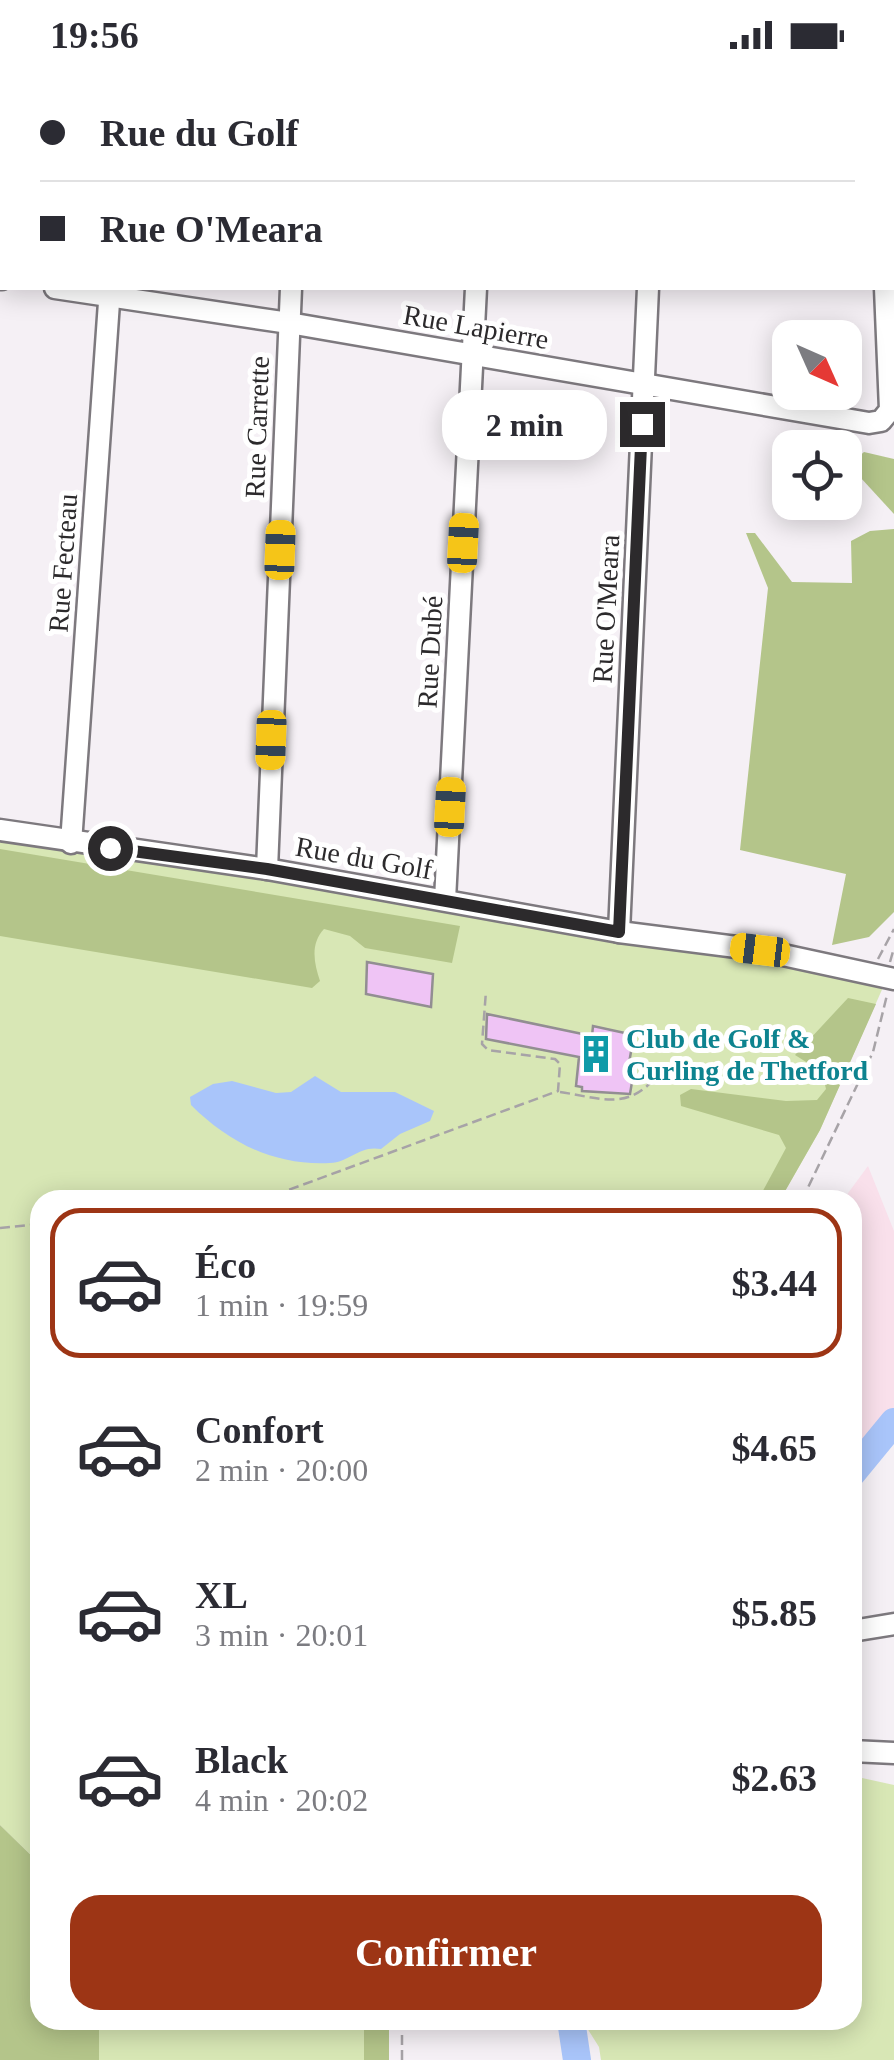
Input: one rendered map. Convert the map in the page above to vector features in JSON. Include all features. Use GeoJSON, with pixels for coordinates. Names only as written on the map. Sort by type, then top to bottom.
{"type":"FeatureCollection","features":[{"type":"Feature","properties":{"kind":"street","name":"Rue Lapierre"},"geometry":{"type":"LineString","coordinates":[[82,290],[869,423],[886,418],[890,410],[885,290]]}},
{"type":"Feature","properties":{"kind":"street","name":"Rue Carrette"},"geometry":{"type":"LineString","coordinates":[[267,869],[291,290]]}},
{"type":"Feature","properties":{"kind":"street","name":"Rue Dubé"},"geometry":{"type":"LineString","coordinates":[[445,900],[476,290]]}},
{"type":"Feature","properties":{"kind":"street","name":"Rue O'Meara"},"geometry":{"type":"LineString","coordinates":[[619,932],[648,290]]}},
{"type":"Feature","properties":{"kind":"street","name":"Rue Fecteau"},"geometry":{"type":"LineString","coordinates":[[71,842],[110,292]]}},
{"type":"Feature","properties":{"kind":"street","name":"Rue du Golf"},"geometry":{"type":"LineString","coordinates":[[0,830],[267,869],[619,932],[760,950],[884,976]]}},
{"type":"Feature","properties":{"kind":"street"},"geometry":{"type":"LineString","coordinates":[[862,1629],[894,1624]]}},
{"type":"Feature","properties":{"kind":"street"},"geometry":{"type":"LineString","coordinates":[[862,1751],[894,1753]]}},
{"type":"Feature","properties":{"kind":"path"},"geometry":{"type":"LineString","coordinates":[[807,1190],[872,1052],[887,1004],[884,976],[894,929]]}},
{"type":"Feature","properties":{"kind":"path"},"geometry":{"type":"LineString","coordinates":[[486,991],[482,1044],[488,1050],[555,1059],[560,1064],[558,1092]]}},
{"type":"Feature","properties":{"kind":"path"},"geometry":{"type":"LineString","coordinates":[[288,1190],[558,1092],[628,1099],[640,1094],[658,1074]]}},
{"type":"Feature","properties":{"kind":"path"},"geometry":{"type":"LineString","coordinates":[[0,1228],[30,1225]]}},
{"type":"Feature","properties":{"kind":"path"},"geometry":{"type":"LineString","coordinates":[[402,2030],[402,2060]]}},
{"type":"Feature","properties":{"kind":"shaded area"},"geometry":{"type":"Polygon","coordinates":[[[868,1166],[894,1231],[894,1408],[862,1446],[862,1190],[850,1190],[868,1166]]]}},
{"type":"Feature","properties":{"kind":"green space"},"geometry":{"type":"Polygon","coordinates":[[[862,454],[894,459],[894,514],[862,479],[862,454]]]}},
{"type":"Feature","properties":{"kind":"green space"},"geometry":{"type":"Polygon","coordinates":[[[894,529],[894,912],[869,937],[832,945],[846,874],[740,850],[768,588],[746,533],[755,533],[792,582],[852,583],[851,541],[870,531],[894,529]]]}},
{"type":"Feature","properties":{"kind":"green space"},"geometry":{"type":"Polygon","coordinates":[[[0,830],[888,976],[820,1130],[786,1190],[30,1190],[30,1854],[0,1825],[0,830]]]}},
{"type":"Feature","properties":{"kind":"green space"},"geometry":{"type":"Polygon","coordinates":[[[0,849],[460,926],[452,963],[365,948],[350,936],[324,929],[315,947],[320,981],[312,988],[0,936],[0,849]]]}},
{"type":"Feature","properties":{"kind":"green space"},"geometry":{"type":"Polygon","coordinates":[[[848,998],[876,1004],[820,1130],[786,1190],[763,1190],[786,1148],[779,1135],[681,1106],[680,1095],[691,1089],[786,1101],[817,1100],[826,1089],[822,1072],[795,1055],[848,998]]]}},
{"type":"Feature","properties":{"kind":"green space"},"geometry":{"type":"Polygon","coordinates":[[[862,1778],[894,1785],[894,2060],[601,2060],[599,2047],[588,2030],[862,2030],[862,1778]]]}},
{"type":"Feature","properties":{"kind":"green space"},"geometry":{"type":"Polygon","coordinates":[[[0,1825],[30,1854],[30,2030],[99,2030],[99,2060],[0,2060],[0,1825]]]}},
{"type":"Feature","properties":{"kind":"green space"},"geometry":{"type":"Polygon","coordinates":[[[99,2030],[389,2030],[389,2060],[99,2060],[99,2030]]]}},
{"type":"Feature","properties":{"kind":"green space"},"geometry":{"type":"Polygon","coordinates":[[[364,2030],[389,2030],[389,2060],[364,2060],[364,2030]]]}},
{"type":"Feature","properties":{"kind":"water"},"geometry":{"type":"Polygon","coordinates":[[[315,1076],[341,1092],[395,1092],[434,1111],[430,1121],[400,1134],[381,1149],[367,1149],[337,1162],[310,1163],[272,1156],[237,1141],[191,1105],[190,1097],[213,1084],[232,1081],[276,1093],[291,1092],[315,1076]]]}},
{"type":"Feature","properties":{"kind":"building"},"geometry":{"type":"Polygon","coordinates":[[[367,962],[433,974],[431,1007],[366,994],[367,962]]]}},
{"type":"Feature","properties":{"kind":"building","name":"Club de Golf & Curling de Thetford"},"geometry":{"type":"Polygon","coordinates":[[[487,1014],[592,1036],[593,1026],[634,1035],[629,1063],[635,1064],[630,1094],[582,1091],[582,1087],[576,1086],[579,1057],[486,1039],[487,1014]]]}},
{"type":"Feature","properties":{"kind":"waterway"},"geometry":{"type":"LineString","coordinates":[[862,1461],[894,1422]]}},
{"type":"Feature","properties":{"kind":"waterway"},"geometry":{"type":"LineString","coordinates":[[572,2030],[577,2060]]}},
{"type":"Feature","properties":{"kind":"place","name":"Club de Golf & Curling de Thetford"},"geometry":{"type":"Point","coordinates":[596,1054]}},
{"type":"Feature","properties":{"kind":"route"},"geometry":{"type":"LineString","coordinates":[[110,848],[267,869],[619,932],[642,424]]}}]}
